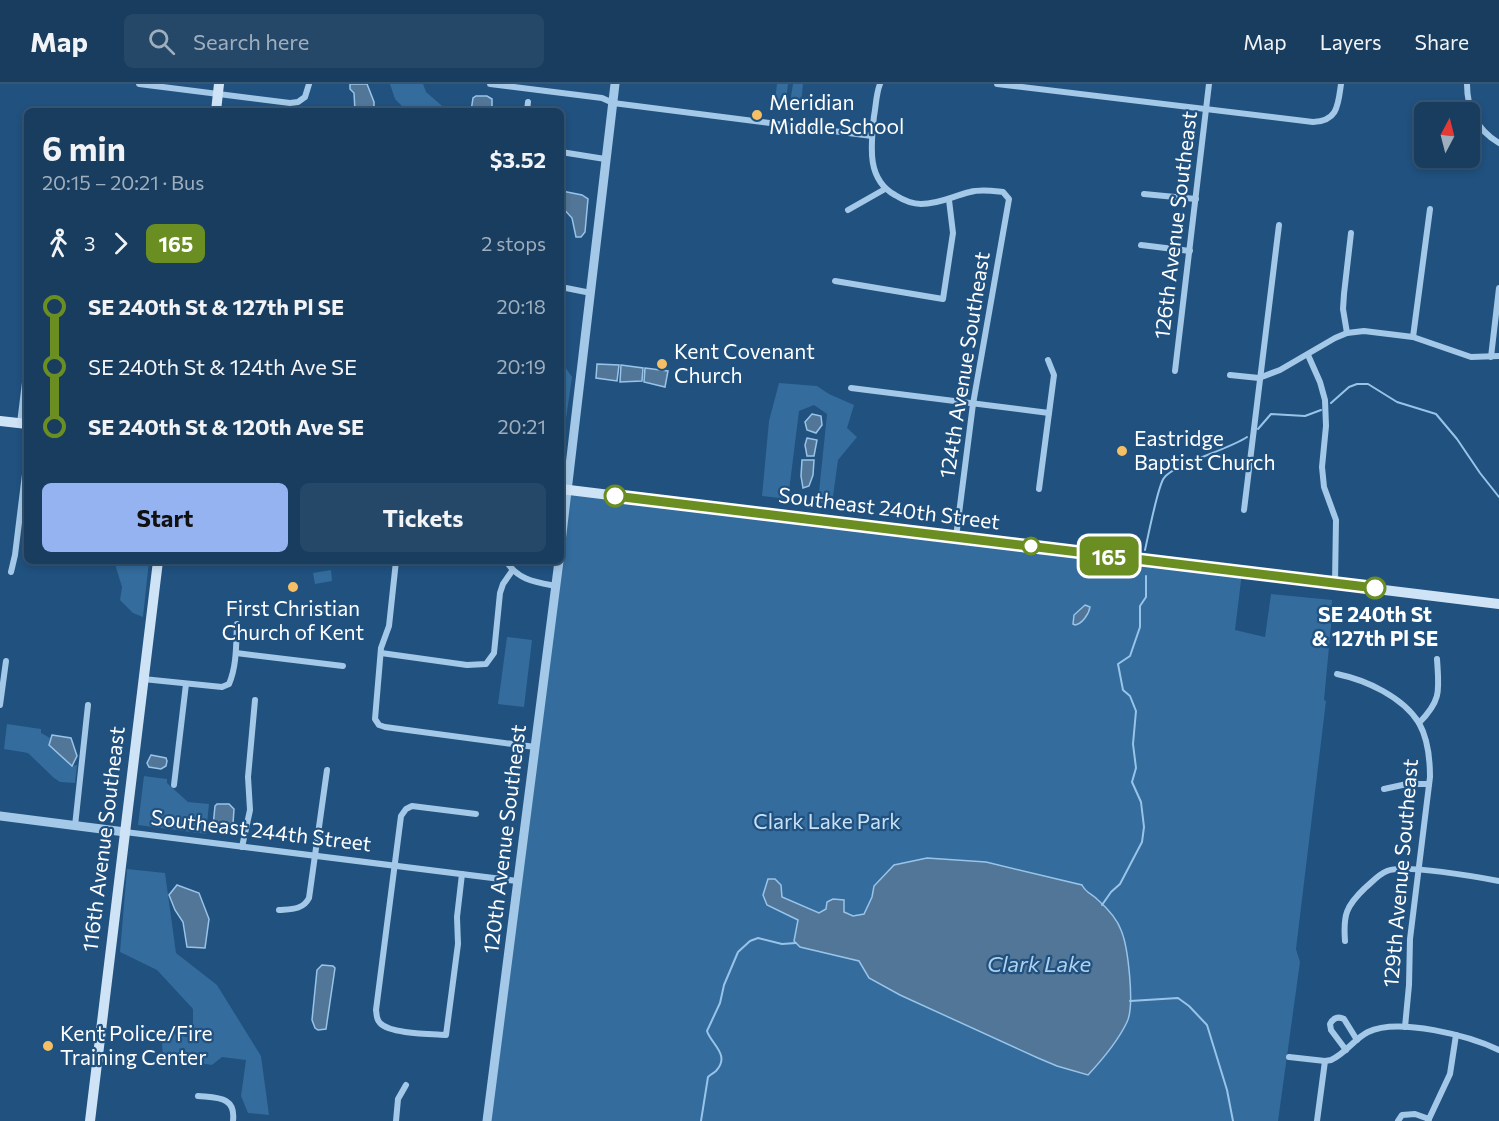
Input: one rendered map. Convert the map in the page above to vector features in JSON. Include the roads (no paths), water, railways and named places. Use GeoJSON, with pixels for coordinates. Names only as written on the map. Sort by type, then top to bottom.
{"type":"FeatureCollection","features":[{"type":"Feature","properties":{"kind":"main road"},"geometry":{"type":"LineString","coordinates":[[216,108],[219,89]]}},
{"type":"Feature","properties":{"kind":"main road"},"geometry":{"type":"LineString","coordinates":[[0,421],[23,424]]}},
{"type":"Feature","properties":{"kind":"main road","name":"Southeast 240th Street"},"geometry":{"type":"LineString","coordinates":[[564,490],[1499,604]]}},
{"type":"Feature","properties":{"kind":"main road","name":"116th Avenue Southeast"},"geometry":{"type":"LineString","coordinates":[[90,1121],[158,564]]}},
{"type":"Feature","properties":{"kind":"street"},"geometry":{"type":"LineString","coordinates":[[139,84],[219,89],[290,103],[298,102],[305,97],[309,84]]}},
{"type":"Feature","properties":{"kind":"street"},"geometry":{"type":"LineString","coordinates":[[490,84],[602,98],[613,103],[872,136]]}},
{"type":"Feature","properties":{"kind":"street"},"geometry":{"type":"LineString","coordinates":[[564,490],[591,293],[615,84]]}},
{"type":"Feature","properties":{"kind":"street"},"geometry":{"type":"LineString","coordinates":[[835,281],[943,299],[953,233],[949,200],[918,204],[903,200],[885,189],[876,175],[872,160],[872,136],[880,84]]}},
{"type":"Feature","properties":{"kind":"street"},"geometry":{"type":"LineString","coordinates":[[997,84],[1313,122],[1330,119],[1338,105],[1341,84]]}},
{"type":"Feature","properties":{"kind":"street","name":"126th Avenue Southeast"},"geometry":{"type":"LineString","coordinates":[[1175,371],[1209,84]]}},
{"type":"Feature","properties":{"kind":"street"},"geometry":{"type":"LineString","coordinates":[[1467,84],[1470,102]]}},
{"type":"Feature","properties":{"kind":"street"},"geometry":{"type":"LineString","coordinates":[[527,108],[528,102]]}},
{"type":"Feature","properties":{"kind":"street"},"geometry":{"type":"LineString","coordinates":[[1480,130],[1499,143]]}},
{"type":"Feature","properties":{"kind":"street"},"geometry":{"type":"LineString","coordinates":[[564,152],[605,159]]}},
{"type":"Feature","properties":{"kind":"street"},"geometry":{"type":"LineString","coordinates":[[848,210],[885,189]]}},
{"type":"Feature","properties":{"kind":"street","name":"124th Avenue Southeast"},"geometry":{"type":"LineString","coordinates":[[949,200],[982,190],[1003,192],[1009,199],[973,404],[956,537]]}},
{"type":"Feature","properties":{"kind":"street"},"geometry":{"type":"LineString","coordinates":[[1144,194],[1196,199]]}},
{"type":"Feature","properties":{"kind":"street"},"geometry":{"type":"LineString","coordinates":[[1413,337],[1430,209]]}},
{"type":"Feature","properties":{"kind":"street"},"geometry":{"type":"LineString","coordinates":[[1244,510],[1279,225]]}},
{"type":"Feature","properties":{"kind":"street"},"geometry":{"type":"LineString","coordinates":[[1347,333],[1343,309],[1352,233]]}},
{"type":"Feature","properties":{"kind":"street"},"geometry":{"type":"LineString","coordinates":[[1141,244],[1190,251]]}},
{"type":"Feature","properties":{"kind":"street"},"geometry":{"type":"LineString","coordinates":[[564,288],[591,293]]}},
{"type":"Feature","properties":{"kind":"street"},"geometry":{"type":"LineString","coordinates":[[1491,357],[1499,288]]}},
{"type":"Feature","properties":{"kind":"street"},"geometry":{"type":"LineString","coordinates":[[1230,375],[1259,378],[1280,370],[1321,345],[1347,333],[1364,331],[1413,337],[1472,357],[1499,356]]}},
{"type":"Feature","properties":{"kind":"street"},"geometry":{"type":"LineString","coordinates":[[1308,355],[1325,400],[1326,426],[1322,467],[1324,487],[1336,520],[1335,583]]}},
{"type":"Feature","properties":{"kind":"street"},"geometry":{"type":"LineString","coordinates":[[1039,489],[1054,375],[1048,360]]}},
{"type":"Feature","properties":{"kind":"street"},"geometry":{"type":"LineString","coordinates":[[851,388],[1049,413]]}},
{"type":"Feature","properties":{"kind":"street"},"geometry":{"type":"LineString","coordinates":[[11,572],[24,482]]}},
{"type":"Feature","properties":{"kind":"street"},"geometry":{"type":"LineString","coordinates":[[396,564],[389,626],[381,654],[374,712],[378,723],[385,728],[535,747]]}},
{"type":"Feature","properties":{"kind":"street"},"geometry":{"type":"LineString","coordinates":[[508,564],[512,571],[533,582],[556,586]]}},
{"type":"Feature","properties":{"kind":"street","name":"120th Avenue Southeast"},"geometry":{"type":"LineString","coordinates":[[486,1121],[559,564]]}},
{"type":"Feature","properties":{"kind":"street"},"geometry":{"type":"LineString","coordinates":[[381,654],[467,665],[486,664],[494,653],[500,593],[512,571]]}},
{"type":"Feature","properties":{"kind":"street"},"geometry":{"type":"LineString","coordinates":[[142,679],[222,687],[229,684],[236,652],[237,624]]}},
{"type":"Feature","properties":{"kind":"street"},"geometry":{"type":"LineString","coordinates":[[236,652],[343,666]]}},
{"type":"Feature","properties":{"kind":"street"},"geometry":{"type":"LineString","coordinates":[[1337,674],[1356,679],[1387,694],[1400,703],[1419,723],[1433,708],[1437,698],[1437,659]]}},
{"type":"Feature","properties":{"kind":"street"},"geometry":{"type":"LineString","coordinates":[[0,705],[6,661]]}},
{"type":"Feature","properties":{"kind":"street"},"geometry":{"type":"LineString","coordinates":[[174,785],[186,684]]}},
{"type":"Feature","properties":{"kind":"street"},"geometry":{"type":"LineString","coordinates":[[242,847],[250,810],[248,777],[255,700]]}},
{"type":"Feature","properties":{"kind":"street"},"geometry":{"type":"LineString","coordinates":[[75,826],[88,705]]}},
{"type":"Feature","properties":{"kind":"street","name":"129th Avenue Southeast"},"geometry":{"type":"LineString","coordinates":[[1405,1027],[1410,939],[1429,784],[1429,756],[1419,723]]}},
{"type":"Feature","properties":{"kind":"street"},"geometry":{"type":"LineString","coordinates":[[279,910],[305,906],[308,901],[327,770]]}},
{"type":"Feature","properties":{"kind":"street"},"geometry":{"type":"LineString","coordinates":[[1384,789],[1407,783],[1429,784]]}},
{"type":"Feature","properties":{"kind":"street"},"geometry":{"type":"LineString","coordinates":[[462,874],[457,917],[458,944],[446,1035],[394,1030],[382,1025],[377,1019],[376,1010],[401,816],[406,809],[412,806],[476,814]]}},
{"type":"Feature","properties":{"kind":"street","name":"Southeast 244th Street"},"geometry":{"type":"LineString","coordinates":[[0,816],[517,881]]}},
{"type":"Feature","properties":{"kind":"street"},"geometry":{"type":"LineString","coordinates":[[1345,941],[1345,916],[1350,904],[1356,896],[1388,871],[1418,870],[1499,880]]}},
{"type":"Feature","properties":{"kind":"street"},"geometry":{"type":"LineString","coordinates":[[1346,1050],[1331,1030],[1330,1024],[1334,1019],[1339,1017],[1344,1019],[1357,1041]]}},
{"type":"Feature","properties":{"kind":"street"},"geometry":{"type":"LineString","coordinates":[[1289,1058],[1324,1061],[1338,1057],[1369,1032],[1389,1027],[1405,1027],[1456,1035],[1480,1041],[1499,1050]]}},
{"type":"Feature","properties":{"kind":"street"},"geometry":{"type":"LineString","coordinates":[[1398,1121],[1402,1115],[1408,1113],[1428,1120],[1450,1074],[1456,1035]]}},
{"type":"Feature","properties":{"kind":"street"},"geometry":{"type":"LineString","coordinates":[[1317,1121],[1324,1061]]}},
{"type":"Feature","properties":{"kind":"street"},"geometry":{"type":"LineString","coordinates":[[396,1121],[396,1106],[406,1085]]}},
{"type":"Feature","properties":{"kind":"street"},"geometry":{"type":"LineString","coordinates":[[198,1096],[221,1099],[231,1105],[234,1111],[233,1121]]}},
{"type":"Feature","properties":{"kind":"water"},"geometry":{"type":"Polygon","coordinates":[[[350,84],[367,84],[374,108],[355,108],[354,93],[350,89],[350,84]]]}},
{"type":"Feature","properties":{"kind":"water"},"geometry":{"type":"Polygon","coordinates":[[[487,96],[492,99],[492,108],[471,108],[473,98],[487,96]]]}},
{"type":"Feature","properties":{"kind":"water"},"geometry":{"type":"Polygon","coordinates":[[[564,191],[582,195],[588,199],[585,232],[581,237],[576,237],[572,218],[564,209],[564,191]]]}},
{"type":"Feature","properties":{"kind":"water"},"geometry":{"type":"Polygon","coordinates":[[[597,364],[619,365],[617,381],[596,378],[597,364]]]}},
{"type":"Feature","properties":{"kind":"water"},"geometry":{"type":"Polygon","coordinates":[[[621,365],[643,368],[642,381],[620,382],[621,365]]]}},
{"type":"Feature","properties":{"kind":"water"},"geometry":{"type":"Polygon","coordinates":[[[645,368],[668,371],[665,387],[644,382],[645,368]]]}},
{"type":"Feature","properties":{"kind":"water"},"geometry":{"type":"Polygon","coordinates":[[[812,414],[821,416],[822,425],[816,433],[807,430],[805,422],[812,414]]]}},
{"type":"Feature","properties":{"kind":"water"},"geometry":{"type":"Polygon","coordinates":[[[807,438],[817,440],[814,456],[807,456],[805,445],[807,438]]]}},
{"type":"Feature","properties":{"kind":"water"},"geometry":{"type":"Polygon","coordinates":[[[802,460],[814,460],[813,475],[809,486],[803,488],[801,476],[802,460]]]}},
{"type":"Feature","properties":{"kind":"water"},"geometry":{"type":"Polygon","coordinates":[[[1085,605],[1090,607],[1087,616],[1080,623],[1073,624],[1074,615],[1085,605]]]}},
{"type":"Feature","properties":{"kind":"water"},"geometry":{"type":"Polygon","coordinates":[[[52,735],[71,738],[77,756],[72,766],[49,745],[52,735]]]}},
{"type":"Feature","properties":{"kind":"water"},"geometry":{"type":"Polygon","coordinates":[[[151,755],[166,758],[166,766],[161,769],[149,767],[147,763],[151,755]]]}},
{"type":"Feature","properties":{"kind":"water"},"geometry":{"type":"Polygon","coordinates":[[[217,804],[229,804],[234,809],[233,824],[229,829],[216,829],[213,826],[217,804]]]}},
{"type":"Feature","properties":{"kind":"water","name":"Clark Lake"},"geometry":{"type":"Polygon","coordinates":[[[927,858],[986,862],[1082,885],[1114,918],[1124,938],[1128,962],[1129,1014],[1124,1029],[1115,1043],[1088,1075],[1038,1058],[900,995],[869,978],[859,961],[800,947],[794,941],[798,920],[767,905],[763,895],[768,879],[775,879],[781,885],[782,897],[819,913],[826,909],[827,902],[833,899],[844,900],[844,912],[853,916],[864,914],[872,897],[874,886],[894,865],[927,858]]]}},
{"type":"Feature","properties":{"kind":"water"},"geometry":{"type":"Polygon","coordinates":[[[177,885],[199,893],[209,919],[205,948],[187,947],[183,922],[169,895],[177,885]]]}},
{"type":"Feature","properties":{"kind":"water"},"geometry":{"type":"Polygon","coordinates":[[[322,965],[335,968],[326,1029],[318,1030],[312,1020],[317,970],[322,965]]]}},
{"type":"Feature","properties":{"kind":"waterway"},"geometry":{"type":"LineString","coordinates":[[1331,403],[1349,387],[1368,384],[1397,402],[1436,414],[1499,497]]}},
{"type":"Feature","properties":{"kind":"waterway"},"geometry":{"type":"LineString","coordinates":[[1258,429],[1271,414],[1305,416],[1321,410]]}},
{"type":"Feature","properties":{"kind":"waterway"},"geometry":{"type":"LineString","coordinates":[[1145,550],[1156,500],[1164,478],[1190,462],[1247,437]]}},
{"type":"Feature","properties":{"kind":"waterway"},"geometry":{"type":"LineString","coordinates":[[1102,905],[1120,884],[1142,842],[1144,827],[1141,802],[1132,782],[1136,768],[1133,744],[1136,711],[1130,696],[1123,690],[1118,664],[1130,656],[1140,627],[1140,606],[1146,597],[1146,576]]}},
{"type":"Feature","properties":{"kind":"waterway"},"geometry":{"type":"LineString","coordinates":[[701,1121],[708,1077],[716,1071],[721,1060],[719,1050],[707,1031],[720,1003],[724,985],[738,952],[750,941],[758,938],[782,944],[796,943]]}},
{"type":"Feature","properties":{"kind":"waterway"},"geometry":{"type":"LineString","coordinates":[[1130,1001],[1178,998],[1207,1025],[1227,1090],[1233,1121]]}},
{"type":"Feature","properties":{"kind":"place","name":"Meridian Middle School"},"geometry":{"type":"Point","coordinates":[757,115]}},
{"type":"Feature","properties":{"kind":"place","name":"Kent Covenant Church"},"geometry":{"type":"Point","coordinates":[662,364]}},
{"type":"Feature","properties":{"kind":"place","name":"Eastridge Baptist Church"},"geometry":{"type":"Point","coordinates":[1122,451]}},
{"type":"Feature","properties":{"kind":"place","name":"First Christian Church of Kent"},"geometry":{"type":"Point","coordinates":[293,587]}},
{"type":"Feature","properties":{"kind":"place","name":"SE 240th St & 127th Pl SE"},"geometry":{"type":"Point","coordinates":[1375,588]}},
{"type":"Feature","properties":{"kind":"place","name":"Kent Police/Fire Training Center"},"geometry":{"type":"Point","coordinates":[48,1046]}},
{"type":"Feature","properties":{"kind":"park label","name":"Clark Lake Park"},"geometry":{"type":"Point","coordinates":[827,822]}}]}
